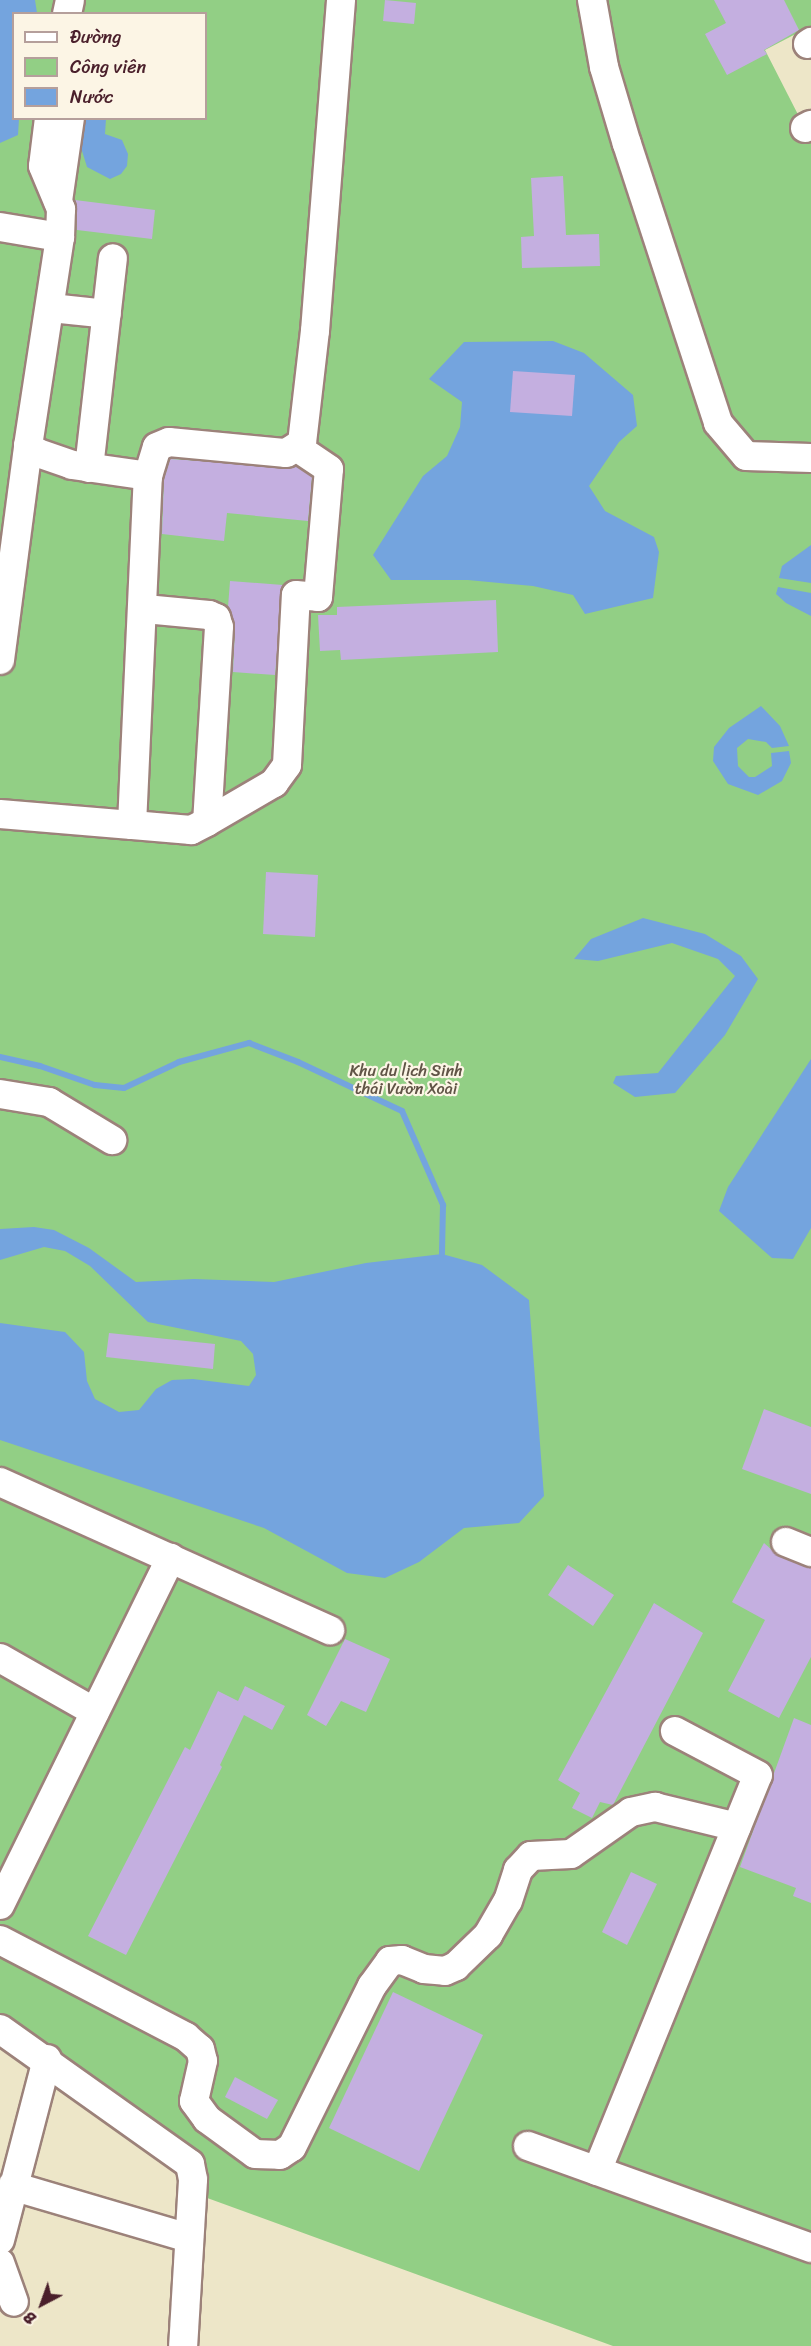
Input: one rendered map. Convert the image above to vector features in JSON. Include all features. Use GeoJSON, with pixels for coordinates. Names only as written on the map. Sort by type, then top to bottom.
{"type":"FeatureCollection","features":[{"type":"Feature","properties":{"kind":"street"},"geometry":{"type":"LineString","coordinates":[[298,448],[305,432],[315,331],[341,0]]}},
{"type":"Feature","properties":{"kind":"street"},"geometry":{"type":"LineString","coordinates":[[592,0],[604,67],[718,423],[746,456],[811,458]]}},
{"type":"Feature","properties":{"kind":"street"},"geometry":{"type":"LineString","coordinates":[[49,120],[43,166],[58,201]]}},
{"type":"Feature","properties":{"kind":"street"},"geometry":{"type":"LineString","coordinates":[[0,660],[28,446],[51,308],[60,237],[58,201],[70,120]]}},
{"type":"Feature","properties":{"kind":"street"},"geometry":{"type":"LineString","coordinates":[[0,227],[60,237]]}},
{"type":"Feature","properties":{"kind":"street"},"geometry":{"type":"LineString","coordinates":[[89,468],[113,258]]}},
{"type":"Feature","properties":{"kind":"street"},"geometry":{"type":"LineString","coordinates":[[51,308],[107,314]]}},
{"type":"Feature","properties":{"kind":"street"},"geometry":{"type":"LineString","coordinates":[[0,814],[191,830],[274,783],[287,765],[296,595],[318,597],[329,469],[298,448],[279,452],[169,441],[157,447],[148,476],[145,609],[132,825]]}},
{"type":"Feature","properties":{"kind":"street"},"geometry":{"type":"LineString","coordinates":[[28,446],[38,453],[89,468],[148,476]]}},
{"type":"Feature","properties":{"kind":"street"},"geometry":{"type":"LineString","coordinates":[[145,609],[216,618],[207,822]]}},
{"type":"Feature","properties":{"kind":"street"},"geometry":{"type":"LineString","coordinates":[[0,1094],[49,1102],[112,1140]]}},
{"type":"Feature","properties":{"kind":"street"},"geometry":{"type":"LineString","coordinates":[[0,1482],[330,1630]]}},
{"type":"Feature","properties":{"kind":"street"},"geometry":{"type":"LineString","coordinates":[[0,1905],[171,1558]]}},
{"type":"Feature","properties":{"kind":"street"},"geometry":{"type":"LineString","coordinates":[[0,1658],[95,1712]]}},
{"type":"Feature","properties":{"kind":"street"},"geometry":{"type":"LineString","coordinates":[[597,2171],[758,1775],[675,1731]]}},
{"type":"Feature","properties":{"kind":"street"},"geometry":{"type":"LineString","coordinates":[[0,1940],[186,2037],[200,2049],[204,2061],[194,2101],[207,2119],[255,2154],[280,2155],[298,2137],[372,1986],[390,1961],[402,1960],[424,1969],[445,1971],[456,1966],[488,1935],[508,1901],[518,1870],[531,1856],[571,1854],[631,1812],[654,1807],[737,1827]]}},
{"type":"Feature","properties":{"kind":"street"},"geometry":{"type":"LineString","coordinates":[[0,2029],[47,2059],[189,2164],[193,2180],[183,2346]]}},
{"type":"Feature","properties":{"kind":"street"},"geometry":{"type":"LineString","coordinates":[[0,2240],[12,2186],[47,2059]]}},
{"type":"Feature","properties":{"kind":"street"},"geometry":{"type":"LineString","coordinates":[[528,2146],[811,2248]]}},
{"type":"Feature","properties":{"kind":"street"},"geometry":{"type":"LineString","coordinates":[[12,2186],[189,2238]]}},
{"type":"Feature","properties":{"kind":"street"},"geometry":{"type":"LineString","coordinates":[[0,2263],[14,2302]]}},
{"type":"Feature","properties":{"kind":"green space","name":"Khu du lịch Sinh thái Vườn Xoài"},"geometry":{"type":"Polygon","coordinates":[[[0,0],[811,0],[811,26],[765,50],[811,140],[811,2346],[613,2346],[199,2195],[200,2180],[0,2019],[0,0]]]}},
{"type":"Feature","properties":{"kind":"water"},"geometry":{"type":"Polygon","coordinates":[[[0,0],[35,0],[37,12],[12,12],[12,120],[19,120],[18,135],[0,143],[0,0]]]}},
{"type":"Feature","properties":{"kind":"water"},"geometry":{"type":"Polygon","coordinates":[[[79,120],[106,120],[105,134],[122,140],[128,154],[127,166],[121,174],[110,179],[87,167],[79,141],[79,120]]]}},
{"type":"Feature","properties":{"kind":"water"},"geometry":{"type":"Polygon","coordinates":[[[553,341],[584,353],[633,395],[637,426],[619,442],[589,486],[605,511],[654,537],[659,552],[653,598],[585,614],[573,595],[533,586],[468,580],[391,580],[373,555],[423,476],[447,456],[460,427],[462,402],[429,379],[464,342],[553,341]]]}},
{"type":"Feature","properties":{"kind":"water"},"geometry":{"type":"Polygon","coordinates":[[[811,545],[811,583],[779,578],[782,566],[811,545]]]}},
{"type":"Feature","properties":{"kind":"water"},"geometry":{"type":"Polygon","coordinates":[[[778,587],[811,593],[811,616],[786,603],[776,594],[778,587]]]}},
{"type":"Feature","properties":{"kind":"water"},"geometry":{"type":"Polygon","coordinates":[[[761,706],[780,726],[789,746],[772,748],[766,742],[748,739],[737,748],[738,766],[749,777],[755,777],[772,766],[771,753],[789,751],[791,763],[782,781],[758,795],[728,784],[713,761],[714,747],[729,728],[761,706]]]}},
{"type":"Feature","properties":{"kind":"water"},"geometry":{"type":"Polygon","coordinates":[[[643,918],[705,934],[741,956],[758,979],[725,1035],[675,1093],[635,1097],[613,1083],[616,1076],[658,1073],[735,976],[718,959],[672,943],[598,961],[574,959],[591,939],[643,918]]]}},
{"type":"Feature","properties":{"kind":"water"},"geometry":{"type":"Polygon","coordinates":[[[811,1059],[811,1228],[793,1259],[772,1258],[719,1211],[728,1187],[811,1059]]]}},
{"type":"Feature","properties":{"kind":"water"},"geometry":{"type":"Polygon","coordinates":[[[34,1227],[54,1230],[89,1248],[136,1282],[194,1279],[274,1282],[366,1263],[442,1254],[482,1265],[529,1300],[544,1496],[519,1523],[464,1528],[419,1562],[385,1578],[347,1573],[264,1528],[0,1440],[0,1323],[65,1332],[84,1352],[87,1381],[95,1399],[119,1412],[139,1410],[156,1389],[172,1380],[193,1379],[249,1386],[256,1375],[253,1354],[241,1341],[148,1322],[90,1266],[65,1251],[44,1247],[0,1260],[0,1229],[34,1227]]]}},
{"type":"Feature","properties":{"kind":"building"},"geometry":{"type":"Polygon","coordinates":[[[385,0],[416,3],[414,24],[383,21],[385,0]]]}},
{"type":"Feature","properties":{"kind":"building"},"geometry":{"type":"Polygon","coordinates":[[[714,0],[784,0],[799,30],[764,50],[767,54],[727,75],[705,34],[726,23],[714,0]]]}},
{"type":"Feature","properties":{"kind":"building"},"geometry":{"type":"Polygon","coordinates":[[[563,176],[566,235],[599,234],[600,266],[522,268],[521,237],[534,236],[531,178],[563,176]]]}},
{"type":"Feature","properties":{"kind":"building"},"geometry":{"type":"Polygon","coordinates":[[[75,200],[155,210],[152,239],[77,230],[75,200]]]}},
{"type":"Feature","properties":{"kind":"building"},"geometry":{"type":"Polygon","coordinates":[[[513,371],[575,375],[572,416],[510,412],[513,371]]]}},
{"type":"Feature","properties":{"kind":"building"},"geometry":{"type":"Polygon","coordinates":[[[170,459],[297,467],[312,477],[308,521],[227,513],[224,541],[162,534],[164,479],[170,459]]]}},
{"type":"Feature","properties":{"kind":"building"},"geometry":{"type":"Polygon","coordinates":[[[230,581],[283,585],[275,675],[233,672],[235,628],[228,607],[230,581]]]}},
{"type":"Feature","properties":{"kind":"building"},"geometry":{"type":"Polygon","coordinates":[[[496,600],[498,652],[341,660],[340,650],[320,651],[318,615],[337,615],[337,607],[496,600]]]}},
{"type":"Feature","properties":{"kind":"building"},"geometry":{"type":"Polygon","coordinates":[[[266,872],[318,875],[315,937],[263,934],[266,872]]]}},
{"type":"Feature","properties":{"kind":"building"},"geometry":{"type":"Polygon","coordinates":[[[109,1333],[215,1344],[213,1369],[106,1357],[109,1333]]]}},
{"type":"Feature","properties":{"kind":"building"},"geometry":{"type":"Polygon","coordinates":[[[764,1409],[811,1427],[811,1494],[742,1469],[764,1409]]]}},
{"type":"Feature","properties":{"kind":"building"},"geometry":{"type":"Polygon","coordinates":[[[764,1543],[780,1557],[811,1568],[811,1657],[779,1718],[728,1691],[765,1620],[732,1602],[764,1543]]]}},
{"type":"Feature","properties":{"kind":"building"},"geometry":{"type":"Polygon","coordinates":[[[568,1565],[614,1595],[593,1626],[548,1595],[568,1565]]]}},
{"type":"Feature","properties":{"kind":"building"},"geometry":{"type":"Polygon","coordinates":[[[654,1603],[703,1633],[613,1805],[600,1802],[592,1818],[572,1808],[580,1793],[558,1780],[654,1603]]]}},
{"type":"Feature","properties":{"kind":"building"},"geometry":{"type":"Polygon","coordinates":[[[345,1639],[390,1659],[366,1712],[341,1701],[326,1726],[307,1715],[345,1639]]]}},
{"type":"Feature","properties":{"kind":"building"},"geometry":{"type":"Polygon","coordinates":[[[245,1686],[285,1706],[272,1730],[244,1715],[220,1765],[222,1767],[126,1955],[88,1936],[185,1747],[190,1750],[218,1691],[238,1701],[245,1686]]]}},
{"type":"Feature","properties":{"kind":"building"},"geometry":{"type":"Polygon","coordinates":[[[794,1718],[811,1725],[811,1903],[793,1896],[796,1888],[740,1867],[794,1718]]]}},
{"type":"Feature","properties":{"kind":"building"},"geometry":{"type":"Polygon","coordinates":[[[631,1872],[657,1884],[627,1945],[602,1932],[631,1872]]]}},
{"type":"Feature","properties":{"kind":"building"},"geometry":{"type":"Polygon","coordinates":[[[393,1992],[483,2035],[419,2171],[329,2128],[393,1992]]]}},
{"type":"Feature","properties":{"kind":"building"},"geometry":{"type":"Polygon","coordinates":[[[235,2077],[278,2100],[267,2119],[225,2097],[235,2077]]]}},
{"type":"Feature","properties":{"kind":"waterway"},"geometry":{"type":"LineString","coordinates":[[0,1057],[40,1066],[95,1085],[124,1088],[179,1062],[249,1043],[298,1062],[402,1111],[443,1205],[442,1254]]}}]}
